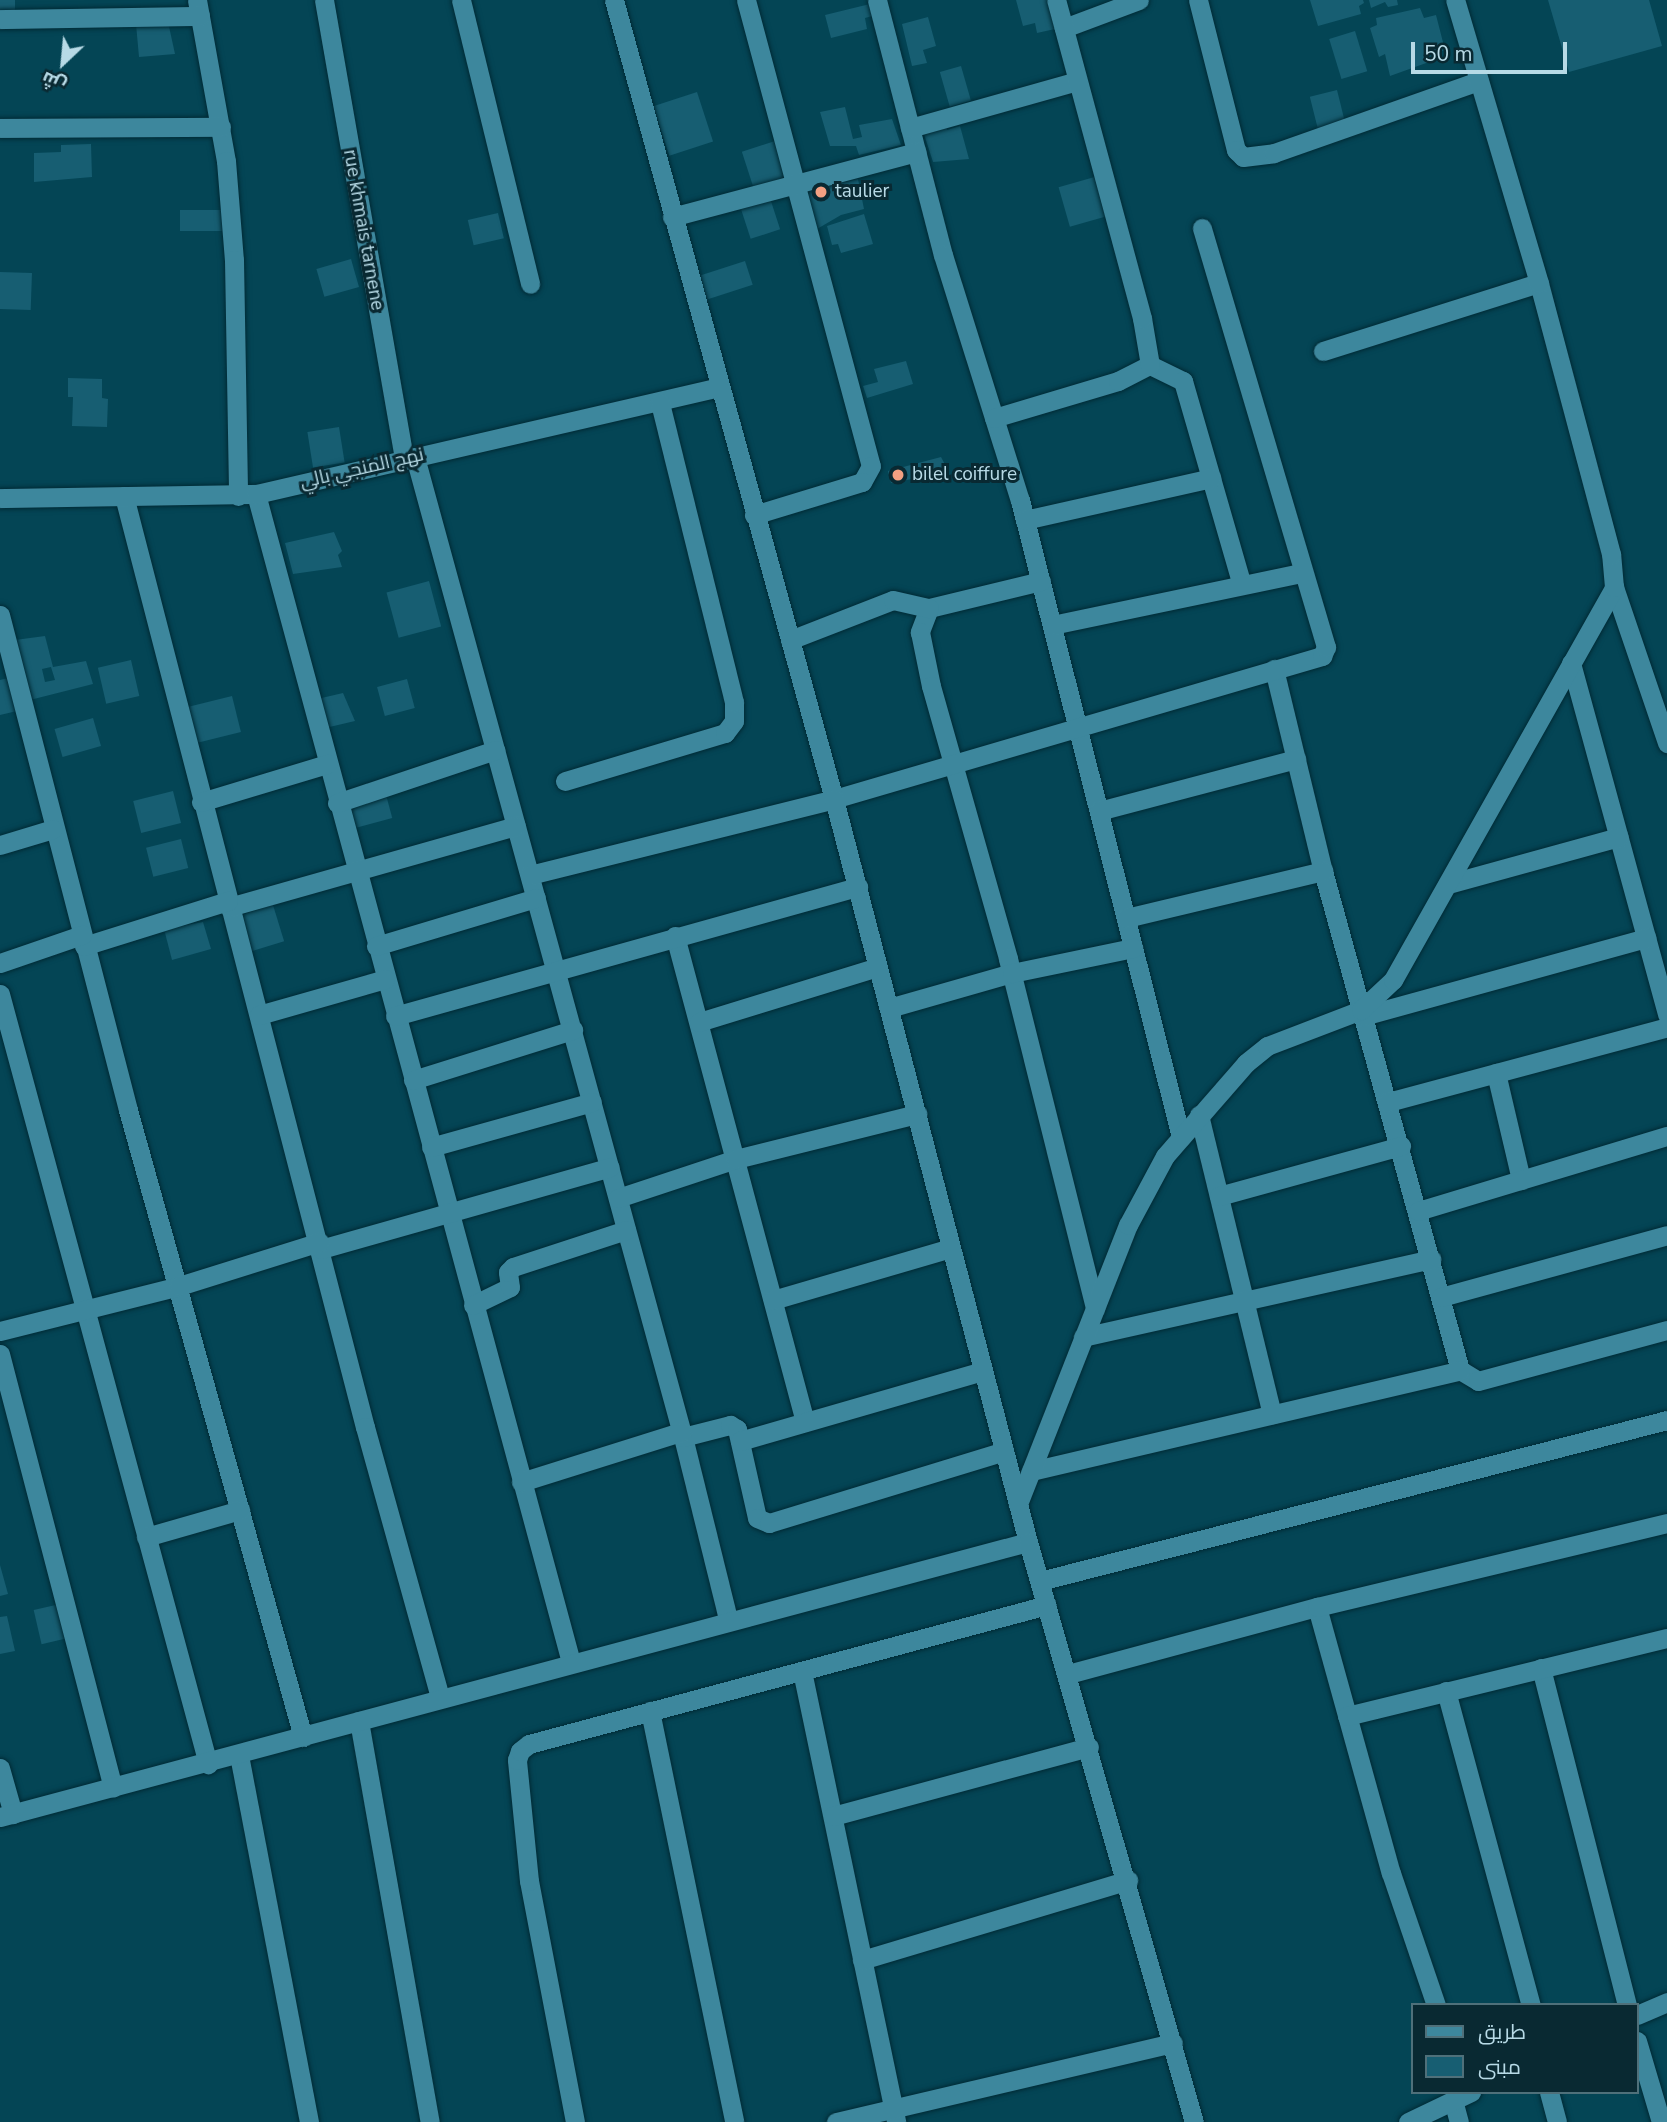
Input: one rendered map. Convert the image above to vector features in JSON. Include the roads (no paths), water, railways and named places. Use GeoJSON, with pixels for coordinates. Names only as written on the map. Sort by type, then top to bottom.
{"type":"FeatureCollection","features":[{"type":"Feature","properties":{"kind":"street","name":"rue khmais tarnene"},"geometry":{"type":"LineString","coordinates":[[324,0],[409,458],[495,750],[573,1030],[682,1435],[728,1619]]}},
{"type":"Feature","properties":{"kind":"street"},"geometry":{"type":"LineString","coordinates":[[461,0],[530,284]]}},
{"type":"Feature","properties":{"kind":"street"},"geometry":{"type":"LineString","coordinates":[[614,0],[718,387],[858,887],[1028,1542],[1090,1747],[1194,2122]]}},
{"type":"Feature","properties":{"kind":"street"},"geometry":{"type":"LineString","coordinates":[[746,0],[871,467],[862,482],[754,515]]}},
{"type":"Feature","properties":{"kind":"street"},"geometry":{"type":"LineString","coordinates":[[877,0],[943,255],[1025,520],[1181,1137]]}},
{"type":"Feature","properties":{"kind":"street"},"geometry":{"type":"LineString","coordinates":[[1056,0],[1142,318],[1150,365]]}},
{"type":"Feature","properties":{"kind":"street"},"geometry":{"type":"LineString","coordinates":[[1064,29],[1139,0]]}},
{"type":"Feature","properties":{"kind":"street"},"geometry":{"type":"LineString","coordinates":[[1198,0],[1236,150],[1243,157],[1275,153],[1479,81]]}},
{"type":"Feature","properties":{"kind":"street"},"geometry":{"type":"LineString","coordinates":[[1455,0],[1539,283],[1611,554],[1614,587],[1667,743]]}},
{"type":"Feature","properties":{"kind":"street"},"geometry":{"type":"LineString","coordinates":[[0,19],[199,8],[221,127],[234,260],[247,495],[327,764],[571,1662]]}},
{"type":"Feature","properties":{"kind":"street"},"geometry":{"type":"LineString","coordinates":[[910,128],[1077,82]]}},
{"type":"Feature","properties":{"kind":"street"},"geometry":{"type":"LineString","coordinates":[[0,128],[221,127]]}},
{"type":"Feature","properties":{"kind":"street"},"geometry":{"type":"LineString","coordinates":[[672,217],[916,152]]}},
{"type":"Feature","properties":{"kind":"street"},"geometry":{"type":"LineString","coordinates":[[530,875],[834,799],[1325,652],[1202,228]]}},
{"type":"Feature","properties":{"kind":"street"},"geometry":{"type":"LineString","coordinates":[[1323,351],[1539,283]]}},
{"type":"Feature","properties":{"kind":"street"},"geometry":{"type":"LineString","coordinates":[[994,418],[1118,381],[1150,365]]}},
{"type":"Feature","properties":{"kind":"street"},"geometry":{"type":"LineString","coordinates":[[1150,365],[1183,381],[1242,584]]}},
{"type":"Feature","properties":{"kind":"street","name":"نهج المنجي بالي"},"geometry":{"type":"LineString","coordinates":[[0,498],[247,495],[718,387]]}},
{"type":"Feature","properties":{"kind":"street"},"geometry":{"type":"LineString","coordinates":[[565,781],[725,733],[734,721],[734,702],[660,402]]}},
{"type":"Feature","properties":{"kind":"street"},"geometry":{"type":"LineString","coordinates":[[1025,520],[1211,478]]}},
{"type":"Feature","properties":{"kind":"street"},"geometry":{"type":"LineString","coordinates":[[124,496],[201,802],[440,1698]]}},
{"type":"Feature","properties":{"kind":"street"},"geometry":{"type":"LineString","coordinates":[[1052,625],[1301,573]]}},
{"type":"Feature","properties":{"kind":"street"},"geometry":{"type":"LineString","coordinates":[[790,640],[893,600],[929,608],[1041,581]]}},
{"type":"Feature","properties":{"kind":"street"},"geometry":{"type":"LineString","coordinates":[[1362,1013],[1393,979],[1614,587]]}},
{"type":"Feature","properties":{"kind":"street"},"geometry":{"type":"LineString","coordinates":[[929,608],[920,632],[952,762],[1012,973],[1095,1308]]}},
{"type":"Feature","properties":{"kind":"street"},"geometry":{"type":"LineString","coordinates":[[0,615],[53,829],[303,1737]]}},
{"type":"Feature","properties":{"kind":"street"},"geometry":{"type":"LineString","coordinates":[[1571,663],[1667,1015]]}},
{"type":"Feature","properties":{"kind":"street"},"geometry":{"type":"LineString","coordinates":[[1274,669],[1323,871],[1401,1146],[1460,1370],[1478,1381],[1667,1330]]}},
{"type":"Feature","properties":{"kind":"street"},"geometry":{"type":"LineString","coordinates":[[337,803],[495,750]]}},
{"type":"Feature","properties":{"kind":"street"},"geometry":{"type":"LineString","coordinates":[[1099,811],[1296,760]]}},
{"type":"Feature","properties":{"kind":"street"},"geometry":{"type":"LineString","coordinates":[[201,802],[327,764]]}},
{"type":"Feature","properties":{"kind":"street"},"geometry":{"type":"LineString","coordinates":[[0,963],[356,873],[516,826]]}},
{"type":"Feature","properties":{"kind":"street"},"geometry":{"type":"LineString","coordinates":[[0,845],[53,829]]}},
{"type":"Feature","properties":{"kind":"street"},"geometry":{"type":"LineString","coordinates":[[1448,884],[1619,837]]}},
{"type":"Feature","properties":{"kind":"street"},"geometry":{"type":"LineString","coordinates":[[1126,918],[1323,871]]}},
{"type":"Feature","properties":{"kind":"street"},"geometry":{"type":"LineString","coordinates":[[395,1016],[858,887]]}},
{"type":"Feature","properties":{"kind":"street"},"geometry":{"type":"LineString","coordinates":[[376,946],[536,898]]}},
{"type":"Feature","properties":{"kind":"street"},"geometry":{"type":"LineString","coordinates":[[676,936],[805,1422]]}},
{"type":"Feature","properties":{"kind":"street"},"geometry":{"type":"LineString","coordinates":[[1018,1504],[1138,1205],[1181,1137],[1267,1046],[1285,1035],[1362,1013],[1646,938]]}},
{"type":"Feature","properties":{"kind":"street"},"geometry":{"type":"LineString","coordinates":[[889,1008],[1012,973],[1133,948]]}},
{"type":"Feature","properties":{"kind":"street"},"geometry":{"type":"LineString","coordinates":[[699,1022],[878,967]]}},
{"type":"Feature","properties":{"kind":"street"},"geometry":{"type":"LineString","coordinates":[[258,1015],[385,979]]}},
{"type":"Feature","properties":{"kind":"street"},"geometry":{"type":"LineString","coordinates":[[0,994],[208,1764]]}},
{"type":"Feature","properties":{"kind":"street"},"geometry":{"type":"LineString","coordinates":[[1388,1102],[1667,1027]]}},
{"type":"Feature","properties":{"kind":"street"},"geometry":{"type":"LineString","coordinates":[[413,1080],[573,1030]]}},
{"type":"Feature","properties":{"kind":"street"},"geometry":{"type":"LineString","coordinates":[[1496,1073],[1521,1180]]}},
{"type":"Feature","properties":{"kind":"street"},"geometry":{"type":"LineString","coordinates":[[431,1147],[592,1102]]}},
{"type":"Feature","properties":{"kind":"street"},"geometry":{"type":"LineString","coordinates":[[618,1198],[736,1159],[917,1114]]}},
{"type":"Feature","properties":{"kind":"street"},"geometry":{"type":"LineString","coordinates":[[1199,1115],[1272,1414]]}},
{"type":"Feature","properties":{"kind":"street"},"geometry":{"type":"LineString","coordinates":[[1418,1211],[1667,1136]]}},
{"type":"Feature","properties":{"kind":"street"},"geometry":{"type":"LineString","coordinates":[[1219,1196],[1401,1146]]}},
{"type":"Feature","properties":{"kind":"street"},"geometry":{"type":"LineString","coordinates":[[0,1331],[179,1286],[320,1245],[449,1215],[610,1167]]}},
{"type":"Feature","properties":{"kind":"street"},"geometry":{"type":"LineString","coordinates":[[473,1305],[506,1291],[513,1266],[626,1230]]}},
{"type":"Feature","properties":{"kind":"street"},"geometry":{"type":"LineString","coordinates":[[1441,1297],[1667,1235]]}},
{"type":"Feature","properties":{"kind":"street"},"geometry":{"type":"LineString","coordinates":[[773,1300],[951,1248]]}},
{"type":"Feature","properties":{"kind":"street"},"geometry":{"type":"LineString","coordinates":[[1083,1338],[1245,1304],[1431,1259]]}},
{"type":"Feature","properties":{"kind":"street"},"geometry":{"type":"LineString","coordinates":[[0,1354],[113,1788]]}},
{"type":"Feature","properties":{"kind":"street"},"geometry":{"type":"LineString","coordinates":[[1031,1471],[1460,1370]]}},
{"type":"Feature","properties":{"kind":"street"},"geometry":{"type":"LineString","coordinates":[[740,1441],[984,1371]]}},
{"type":"Feature","properties":{"kind":"street"},"geometry":{"type":"LineString","coordinates":[[1040,1581],[1667,1420]]}},
{"type":"Feature","properties":{"kind":"street"},"geometry":{"type":"LineString","coordinates":[[521,1482],[682,1435],[730,1425],[737,1429],[757,1518],[769,1523],[1004,1451]]}},
{"type":"Feature","properties":{"kind":"street"},"geometry":{"type":"LineString","coordinates":[[146,1537],[240,1510]]}},
{"type":"Feature","properties":{"kind":"street"},"geometry":{"type":"LineString","coordinates":[[1068,1674],[1317,1607],[1667,1523]]}},
{"type":"Feature","properties":{"kind":"street"},"geometry":{"type":"LineString","coordinates":[[0,1768],[6,1816],[208,1764],[728,1619],[1028,1542]]}},
{"type":"Feature","properties":{"kind":"street"},"geometry":{"type":"LineString","coordinates":[[575,2122],[529,1881],[517,1760],[529,1744],[1047,1605]]}},
{"type":"Feature","properties":{"kind":"street"},"geometry":{"type":"LineString","coordinates":[[1317,1607],[1391,1873],[1435,2003]]}},
{"type":"Feature","properties":{"kind":"street"},"geometry":{"type":"LineString","coordinates":[[1347,1716],[1667,1639]]}},
{"type":"Feature","properties":{"kind":"street"},"geometry":{"type":"LineString","coordinates":[[1541,1668],[1626,2003]]}},
{"type":"Feature","properties":{"kind":"street"},"geometry":{"type":"LineString","coordinates":[[802,1671],[895,2115]]}},
{"type":"Feature","properties":{"kind":"street"},"geometry":{"type":"LineString","coordinates":[[1446,1692],[1530,2003]]}},
{"type":"Feature","properties":{"kind":"street"},"geometry":{"type":"LineString","coordinates":[[650,1712],[734,2122]]}},
{"type":"Feature","properties":{"kind":"street"},"geometry":{"type":"LineString","coordinates":[[359,1721],[430,2122]]}},
{"type":"Feature","properties":{"kind":"street"},"geometry":{"type":"LineString","coordinates":[[832,1816],[1090,1747]]}},
{"type":"Feature","properties":{"kind":"street"},"geometry":{"type":"LineString","coordinates":[[239,1755],[309,2122]]}},
{"type":"Feature","properties":{"kind":"street"},"geometry":{"type":"LineString","coordinates":[[862,1960],[1128,1880]]}},
{"type":"Feature","properties":{"kind":"street"},"geometry":{"type":"LineString","coordinates":[[1639,2014],[1667,2001]]}},
{"type":"Feature","properties":{"kind":"street"},"geometry":{"type":"LineString","coordinates":[[836,2122],[895,2115],[1173,2043]]}},
{"type":"Feature","properties":{"kind":"street"},"geometry":{"type":"LineString","coordinates":[[1639,2048],[1661,2122]]}},
{"type":"Feature","properties":{"kind":"street"},"geometry":{"type":"LineString","coordinates":[[1550,2094],[1557,2122]]}},
{"type":"Feature","properties":{"kind":"street"},"geometry":{"type":"LineString","coordinates":[[1408,2122],[1464,2095]]}},
{"type":"Feature","properties":{"kind":"street"},"geometry":{"type":"LineString","coordinates":[[1460,2122],[1464,2095]]}},
{"type":"Feature","properties":{"kind":"place","name":"taulier"},"geometry":{"type":"Point","coordinates":[821,192]}},
{"type":"Feature","properties":{"kind":"place","name":"bilel coiffure"},"geometry":{"type":"Point","coordinates":[898,475]}}]}
